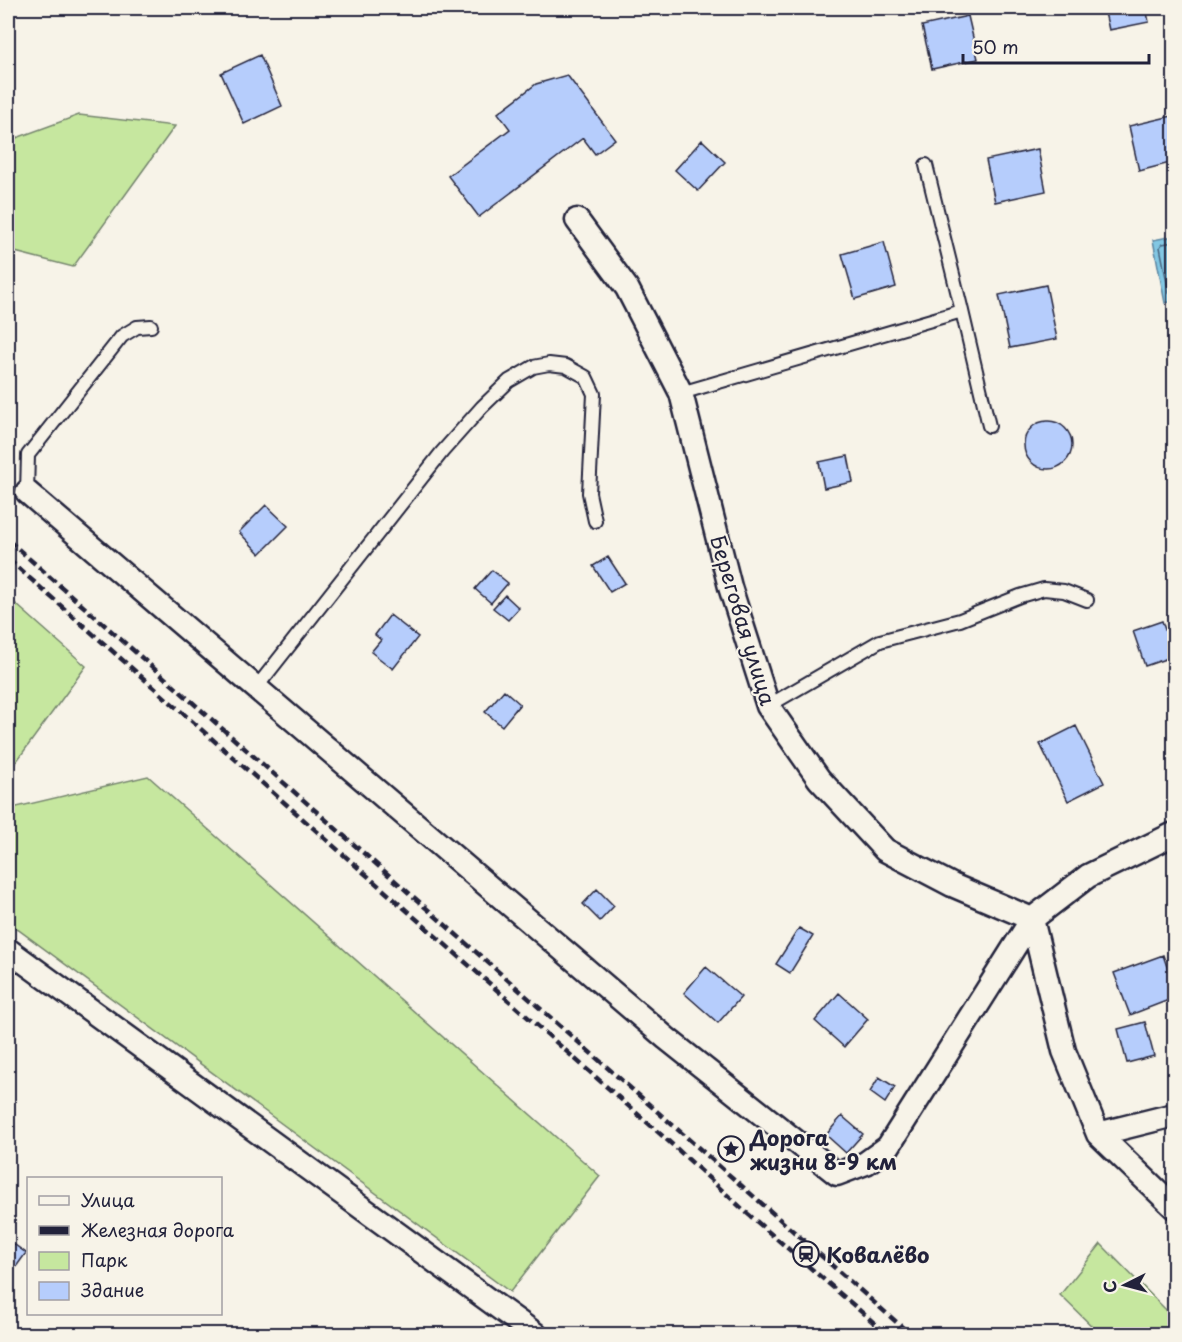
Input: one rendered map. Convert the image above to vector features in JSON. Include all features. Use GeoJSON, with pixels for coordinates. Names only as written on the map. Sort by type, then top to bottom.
{"type":"FeatureCollection","features":[{"type":"Feature","properties":{"kind":"street","name":"Береговая улица"},"geometry":{"type":"LineString","coordinates":[[577,220],[627,288],[681,393],[730,587],[768,706],[819,779],[885,850],[952,885],[1032,919]]}},
{"type":"Feature","properties":{"kind":"street"},"geometry":{"type":"LineString","coordinates":[[27,492],[666,1038],[837,1174],[866,1163],[888,1147],[1032,919],[1088,876],[1174,834]]}},
{"type":"Feature","properties":{"kind":"street"},"geometry":{"type":"LineString","coordinates":[[1032,919],[1064,1051],[1098,1134],[1174,1208]]}},
{"type":"Feature","properties":{"kind":"street"},"geometry":{"type":"LineString","coordinates":[[8,950],[535,1335]]}},
{"type":"Feature","properties":{"kind":"street"},"geometry":{"type":"LineString","coordinates":[[1098,1134],[1174,1115]]}},
{"type":"Feature","properties":{"kind":"lane"},"geometry":{"type":"LineString","coordinates":[[927,165],[989,426]]}},
{"type":"Feature","properties":{"kind":"lane"},"geometry":{"type":"LineString","coordinates":[[681,393],[962,311]]}},
{"type":"Feature","properties":{"kind":"lane"},"geometry":{"type":"LineString","coordinates":[[27,492],[28,455],[123,336],[137,327],[151,326]]}},
{"type":"Feature","properties":{"kind":"lane"},"geometry":{"type":"LineString","coordinates":[[256,687],[442,452],[509,381],[533,367],[549,364],[566,366],[586,377],[594,394],[590,493],[595,521]]}},
{"type":"Feature","properties":{"kind":"lane"},"geometry":{"type":"LineString","coordinates":[[768,706],[880,641],[960,620],[1044,589],[1064,591],[1087,600]]}},
{"type":"Feature","properties":{"kind":"green space"},"geometry":{"type":"Polygon","coordinates":[[[79,115],[175,126],[73,267],[15,252],[8,266],[8,141],[79,115]]]}},
{"type":"Feature","properties":{"kind":"green space"},"geometry":{"type":"Polygon","coordinates":[[[8,597],[86,666],[8,773],[8,597]]]}},
{"type":"Feature","properties":{"kind":"green space"},"geometry":{"type":"Polygon","coordinates":[[[148,776],[600,1176],[510,1292],[8,922],[8,809],[148,776]]]}},
{"type":"Feature","properties":{"kind":"green space"},"geometry":{"type":"Polygon","coordinates":[[[1101,1244],[1174,1318],[1174,1334],[1100,1334],[1060,1295],[1101,1244]]]}},
{"type":"Feature","properties":{"kind":"water"},"geometry":{"type":"Polygon","coordinates":[[[1174,236],[1174,301],[1165,303],[1153,240],[1174,236]]]}},
{"type":"Feature","properties":{"kind":"building"},"geometry":{"type":"Polygon","coordinates":[[[1104,8],[1146,8],[1149,22],[1109,30],[1104,8]]]}},
{"type":"Feature","properties":{"kind":"building"},"geometry":{"type":"Polygon","coordinates":[[[968,16],[978,59],[932,69],[922,26],[968,16]]]}},
{"type":"Feature","properties":{"kind":"building"},"geometry":{"type":"Polygon","coordinates":[[[260,55],[282,106],[244,124],[221,73],[260,55]]]}},
{"type":"Feature","properties":{"kind":"building"},"geometry":{"type":"Polygon","coordinates":[[[567,75],[615,139],[595,154],[583,138],[479,217],[448,176],[510,129],[498,113],[536,84],[567,75]]]}},
{"type":"Feature","properties":{"kind":"building"},"geometry":{"type":"Polygon","coordinates":[[[1172,116],[1174,162],[1139,171],[1129,126],[1172,116]]]}},
{"type":"Feature","properties":{"kind":"building"},"geometry":{"type":"Polygon","coordinates":[[[702,140],[725,162],[698,191],[675,170],[702,140]]]}},
{"type":"Feature","properties":{"kind":"building"},"geometry":{"type":"Polygon","coordinates":[[[1038,149],[1046,191],[995,202],[986,160],[1038,149]]]}},
{"type":"Feature","properties":{"kind":"building"},"geometry":{"type":"Polygon","coordinates":[[[884,242],[896,287],[855,299],[842,254],[884,242]]]}},
{"type":"Feature","properties":{"kind":"building"},"geometry":{"type":"Polygon","coordinates":[[[1046,285],[1057,339],[1010,348],[999,295],[1046,285]]]}},
{"type":"Feature","properties":{"kind":"building"},"geometry":{"type":"Polygon","coordinates":[[[1048,421],[1065,428],[1072,445],[1065,462],[1048,469],[1031,462],[1024,445],[1031,428],[1048,421]]]}},
{"type":"Feature","properties":{"kind":"building"},"geometry":{"type":"Polygon","coordinates":[[[848,456],[853,482],[824,488],[819,462],[848,456]]]}},
{"type":"Feature","properties":{"kind":"building"},"geometry":{"type":"Polygon","coordinates":[[[266,505],[288,526],[260,554],[239,532],[266,505]]]}},
{"type":"Feature","properties":{"kind":"building"},"geometry":{"type":"Polygon","coordinates":[[[608,557],[625,583],[610,592],[593,566],[608,557]]]}},
{"type":"Feature","properties":{"kind":"building"},"geometry":{"type":"Polygon","coordinates":[[[492,570],[508,583],[491,603],[475,589],[492,570]]]}},
{"type":"Feature","properties":{"kind":"building"},"geometry":{"type":"Polygon","coordinates":[[[505,595],[519,608],[508,620],[493,608],[505,595]]]}},
{"type":"Feature","properties":{"kind":"building"},"geometry":{"type":"Polygon","coordinates":[[[390,615],[418,637],[393,669],[371,652],[381,640],[375,635],[390,615]]]}},
{"type":"Feature","properties":{"kind":"building"},"geometry":{"type":"Polygon","coordinates":[[[1162,621],[1174,656],[1145,666],[1133,631],[1162,621]]]}},
{"type":"Feature","properties":{"kind":"building"},"geometry":{"type":"Polygon","coordinates":[[[504,690],[520,704],[502,726],[485,712],[504,690]]]}},
{"type":"Feature","properties":{"kind":"building"},"geometry":{"type":"Polygon","coordinates":[[[1076,726],[1104,783],[1068,801],[1040,744],[1076,726]]]}},
{"type":"Feature","properties":{"kind":"building"},"geometry":{"type":"Polygon","coordinates":[[[597,889],[614,906],[600,921],[583,904],[597,889]]]}},
{"type":"Feature","properties":{"kind":"building"},"geometry":{"type":"Polygon","coordinates":[[[799,928],[813,936],[790,973],[776,964],[799,928]]]}},
{"type":"Feature","properties":{"kind":"building"},"geometry":{"type":"Polygon","coordinates":[[[1163,955],[1174,987],[1174,998],[1130,1015],[1114,973],[1163,955]]]}},
{"type":"Feature","properties":{"kind":"building"},"geometry":{"type":"Polygon","coordinates":[[[706,967],[741,997],[718,1023],[684,993],[706,967]]]}},
{"type":"Feature","properties":{"kind":"building"},"geometry":{"type":"Polygon","coordinates":[[[839,993],[868,1019],[844,1047],[815,1021],[839,993]]]}},
{"type":"Feature","properties":{"kind":"building"},"geometry":{"type":"Polygon","coordinates":[[[1145,1022],[1154,1056],[1127,1063],[1118,1029],[1145,1022]]]}},
{"type":"Feature","properties":{"kind":"building"},"geometry":{"type":"Polygon","coordinates":[[[879,1077],[895,1087],[885,1103],[870,1092],[879,1077]]]}},
{"type":"Feature","properties":{"kind":"building"},"geometry":{"type":"Polygon","coordinates":[[[842,1116],[863,1134],[846,1153],[826,1135],[842,1116]]]}},
{"type":"Feature","properties":{"kind":"building"},"geometry":{"type":"Polygon","coordinates":[[[8,1240],[26,1253],[8,1278],[8,1240]]]}},
{"type":"Feature","properties":{"kind":"railway"},"geometry":{"type":"LineString","coordinates":[[8,540],[910,1334]]}},
{"type":"Feature","properties":{"kind":"railway"},"geometry":{"type":"LineString","coordinates":[[8,559],[748,1214],[887,1334]]}},
{"type":"Feature","properties":{"kind":"place","name":"Дорога жизни 8-9 км"},"geometry":{"type":"Point","coordinates":[731,1149]}},
{"type":"Feature","properties":{"kind":"place","name":"Ковалёво"},"geometry":{"type":"Point","coordinates":[806,1254]}}]}
